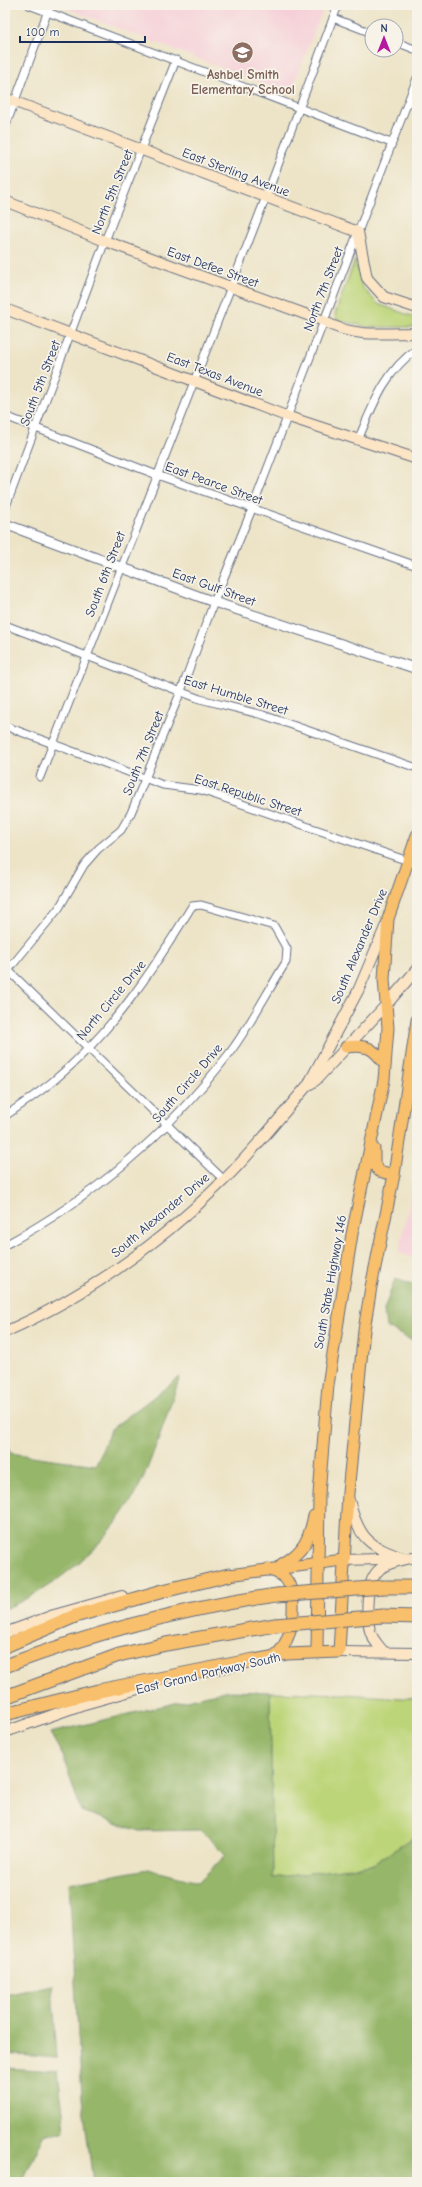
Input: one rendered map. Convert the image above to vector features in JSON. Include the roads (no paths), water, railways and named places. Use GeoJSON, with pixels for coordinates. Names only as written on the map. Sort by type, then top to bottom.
{"type":"FeatureCollection","features":[{"type":"Feature","properties":{"kind":"highway"},"geometry":{"type":"LineString","coordinates":[[5,1646],[75,1616],[229,1574]]}},
{"type":"Feature","properties":{"kind":"highway"},"geometry":{"type":"LineString","coordinates":[[5,1666],[89,1636],[216,1604],[277,1595],[384,1587],[417,1587]]}},
{"type":"Feature","properties":{"kind":"highway"},"geometry":{"type":"LineString","coordinates":[[5,1697],[119,1655],[166,1644],[275,1624],[383,1616],[417,1617]]}},
{"type":"Feature","properties":{"kind":"highway"},"geometry":{"type":"LineString","coordinates":[[5,1714],[98,1691],[254,1660]]}},
{"type":"Feature","properties":{"kind":"main road","name":"East Sterling Avenue"},"geometry":{"type":"LineString","coordinates":[[5,98],[358,232]]}},
{"type":"Feature","properties":{"kind":"main road","name":"East Defee Street"},"geometry":{"type":"LineString","coordinates":[[5,201],[105,241],[324,322],[332,327],[368,334],[417,333]]}},
{"type":"Feature","properties":{"kind":"main road"},"geometry":{"type":"LineString","coordinates":[[358,232],[366,278],[384,297],[417,308]]}},
{"type":"Feature","properties":{"kind":"main road","name":"East Texas Avenue"},"geometry":{"type":"LineString","coordinates":[[5,309],[72,333],[286,416],[417,459]]}},
{"type":"Feature","properties":{"kind":"main road","name":"South Alexander Drive"},"geometry":{"type":"LineString","coordinates":[[5,1332],[44,1313],[117,1269],[191,1211],[224,1180],[307,1086],[358,991],[413,863],[417,835]]}},
{"type":"Feature","properties":{"kind":"main road","name":"South State Highway 146"},"geometry":{"type":"LineString","coordinates":[[317,1652],[319,1494],[322,1442],[335,1331],[352,1234],[384,1080],[388,1028],[384,979],[388,919]]}},
{"type":"Feature","properties":{"kind":"main road","name":"South Alexander Drive"},"geometry":{"type":"LineString","coordinates":[[307,1086],[316,1080],[387,1004],[417,969]]}},
{"type":"Feature","properties":{"kind":"main road"},"geometry":{"type":"LineString","coordinates":[[339,1652],[343,1560],[348,1493],[365,1323],[379,1242],[394,1175],[417,1020]]}},
{"type":"Feature","properties":{"kind":"main road"},"geometry":{"type":"LineString","coordinates":[[346,1047],[358,1046],[369,1048],[376,1051],[386,1064]]}},
{"type":"Feature","properties":{"kind":"main road"},"geometry":{"type":"LineString","coordinates":[[374,1129],[374,1164],[379,1171],[394,1175]]}},
{"type":"Feature","properties":{"kind":"main road"},"geometry":{"type":"LineString","coordinates":[[348,1493],[357,1527],[366,1538],[377,1548],[406,1559]]}},
{"type":"Feature","properties":{"kind":"main road"},"geometry":{"type":"LineString","coordinates":[[272,1568],[296,1557],[305,1545],[310,1534],[319,1494]]}},
{"type":"Feature","properties":{"kind":"main road"},"geometry":{"type":"LineString","coordinates":[[5,1633],[54,1615],[162,1586],[229,1574],[318,1562],[417,1558]]}},
{"type":"Feature","properties":{"kind":"main road"},"geometry":{"type":"LineString","coordinates":[[383,1651],[373,1638],[370,1631],[369,1592],[372,1579],[380,1569],[389,1563],[406,1559]]}},
{"type":"Feature","properties":{"kind":"main road"},"geometry":{"type":"LineString","coordinates":[[272,1568],[286,1579],[291,1593],[292,1606],[292,1620],[286,1645],[281,1652],[273,1656]]}},
{"type":"Feature","properties":{"kind":"main road","name":"East Grand Parkway South"},"geometry":{"type":"LineString","coordinates":[[5,1732],[105,1698],[273,1656],[317,1652],[383,1651],[417,1653]]}},
{"type":"Feature","properties":{"kind":"street"},"geometry":{"type":"LineString","coordinates":[[29,5],[49,8],[176,60],[391,143]]}},
{"type":"Feature","properties":{"kind":"street","name":"South 6th Street"},"geometry":{"type":"LineString","coordinates":[[40,777],[120,566],[266,197],[338,5]]}},
{"type":"Feature","properties":{"kind":"street"},"geometry":{"type":"LineString","coordinates":[[5,128],[49,8]]}},
{"type":"Feature","properties":{"kind":"street"},"geometry":{"type":"LineString","coordinates":[[333,18],[364,30]]}},
{"type":"Feature","properties":{"kind":"street"},"geometry":{"type":"LineString","coordinates":[[404,45],[417,50]]}},
{"type":"Feature","properties":{"kind":"street","name":"North 5th Street"},"geometry":{"type":"LineString","coordinates":[[72,333],[105,241],[176,60]]}},
{"type":"Feature","properties":{"kind":"street","name":"North 7th Street"},"geometry":{"type":"LineString","coordinates":[[252,509],[286,416],[324,322],[417,78]]}},
{"type":"Feature","properties":{"kind":"street","name":"South 5th Street"},"geometry":{"type":"LineString","coordinates":[[5,509],[72,333]]}},
{"type":"Feature","properties":{"kind":"street"},"geometry":{"type":"LineString","coordinates":[[358,440],[386,378],[408,355],[417,349]]}},
{"type":"Feature","properties":{"kind":"street","name":"East Pearce Street"},"geometry":{"type":"LineString","coordinates":[[5,416],[157,475],[252,509],[416,563]]}},
{"type":"Feature","properties":{"kind":"street","name":"South 7th Street"},"geometry":{"type":"LineString","coordinates":[[6,971],[59,908],[84,865],[98,850],[121,830],[131,813],[181,691],[214,602],[252,509]]}},
{"type":"Feature","properties":{"kind":"street","name":"East Gulf Street"},"geometry":{"type":"LineString","coordinates":[[5,524],[214,602],[417,669]]}},
{"type":"Feature","properties":{"kind":"street","name":"East Humble Street"},"geometry":{"type":"LineString","coordinates":[[5,625],[200,699],[263,715],[417,768]]}},
{"type":"Feature","properties":{"kind":"street","name":"East Republic Street"},"geometry":{"type":"LineString","coordinates":[[5,726],[53,743],[144,779],[163,785],[201,790],[413,863]]}},
{"type":"Feature","properties":{"kind":"street","name":"North Circle Drive"},"geometry":{"type":"LineString","coordinates":[[5,1116],[52,1082],[89,1047],[130,1001],[154,968],[192,906],[201,905],[226,912]]}},
{"type":"Feature","properties":{"kind":"street","name":"South Circle Drive"},"geometry":{"type":"LineString","coordinates":[[5,1245],[38,1227],[88,1194],[115,1173],[168,1126],[229,1054],[286,962],[287,949],[274,926],[226,912]]}},
{"type":"Feature","properties":{"kind":"street"},"geometry":{"type":"LineString","coordinates":[[6,971],[89,1047],[224,1180]]}},
{"type":"Feature","properties":{"kind":"place","name":"Ashbel Smith Elementary School"},"geometry":{"type":"Point","coordinates":[243,52]}}]}
